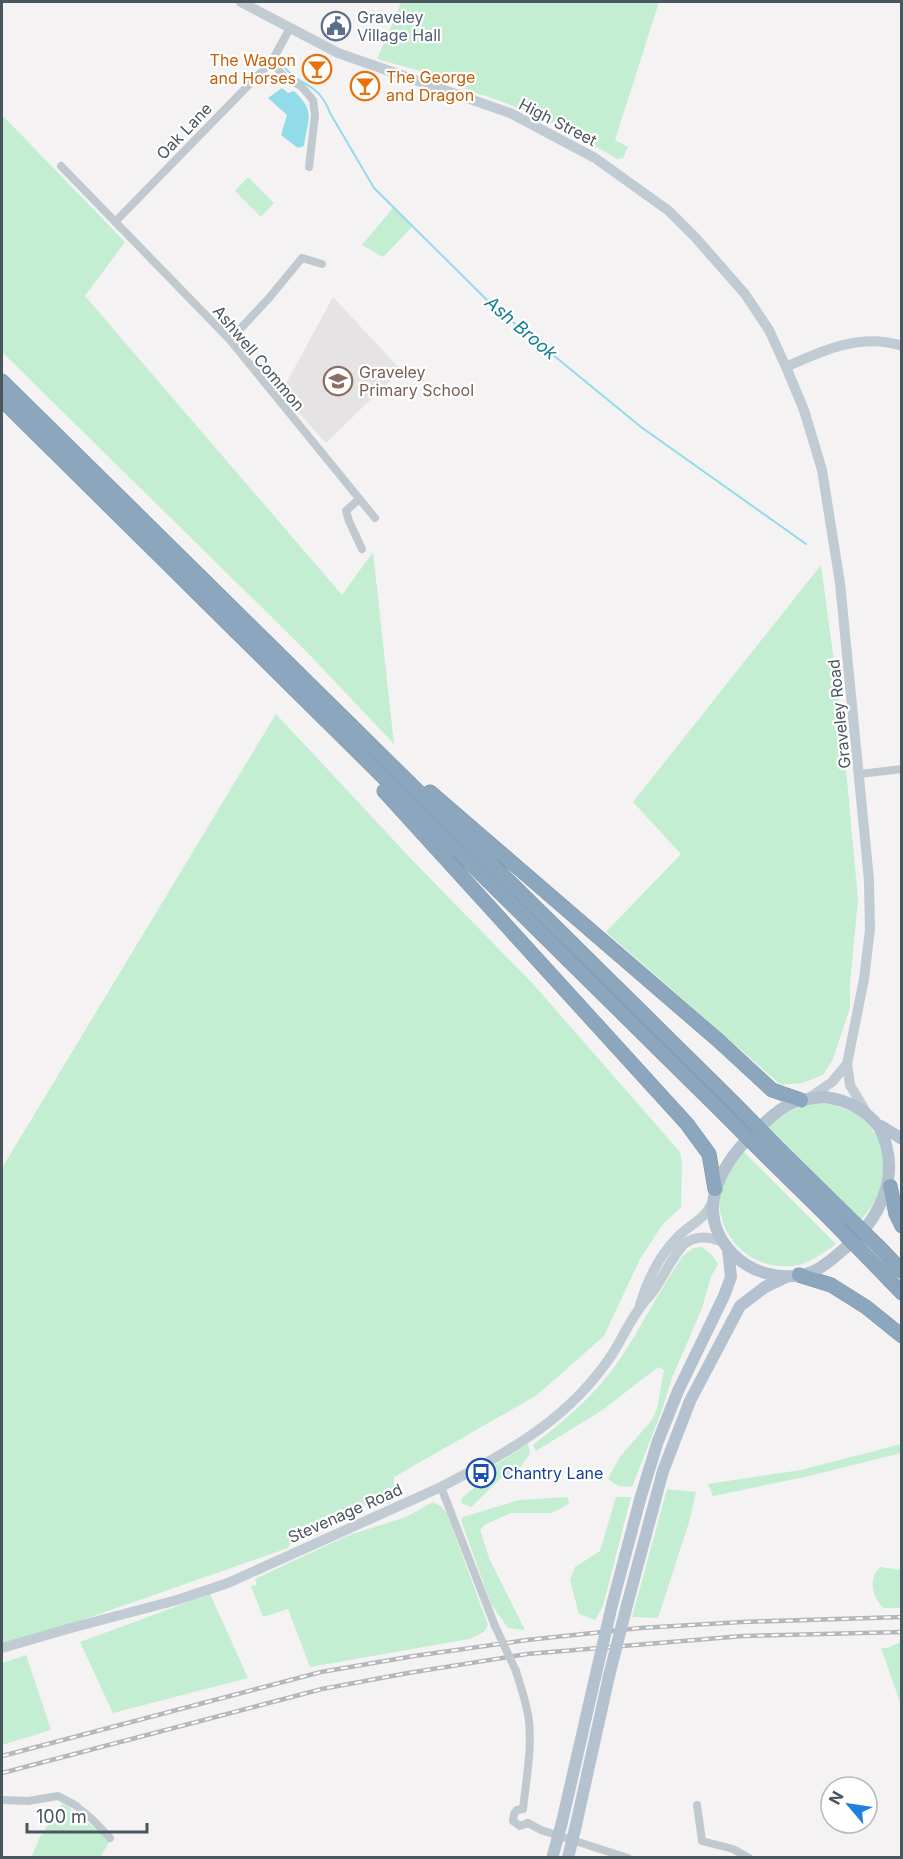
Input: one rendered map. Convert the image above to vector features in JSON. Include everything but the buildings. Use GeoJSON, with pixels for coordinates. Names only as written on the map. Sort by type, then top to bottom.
{"type":"FeatureCollection","features":[{"type":"Feature","properties":{"kind":"highway"},"geometry":{"type":"LineString","coordinates":[[2,381],[378,752],[727,1107],[765,1155],[834,1213],[879,1247],[902,1271]]}},
{"type":"Feature","properties":{"kind":"highway"},"geometry":{"type":"LineString","coordinates":[[2,400],[340,736],[727,1107],[776,1146],[834,1213],[869,1259],[902,1293]]}},
{"type":"Feature","properties":{"kind":"highway"},"geometry":{"type":"LineString","coordinates":[[340,736],[373,778],[441,855],[663,1097],[709,1154],[713,1196]]}},
{"type":"Feature","properties":{"kind":"highway"},"geometry":{"type":"LineString","coordinates":[[378,752],[469,824],[719,1041],[772,1090],[805,1099]]}},
{"type":"Feature","properties":{"kind":"highway"},"geometry":{"type":"LineString","coordinates":[[891,1184],[894,1208],[902,1226]]}},
{"type":"Feature","properties":{"kind":"highway"},"geometry":{"type":"LineString","coordinates":[[793,1275],[831,1285],[866,1307],[902,1336]]}},
{"type":"Feature","properties":{"kind":"main road","name":"High Street"},"geometry":{"type":"LineString","coordinates":[[247,3],[290,28],[360,62],[510,113],[595,158],[669,211],[695,237],[745,294],[769,330],[786,367]]}},
{"type":"Feature","properties":{"kind":"main road"},"geometry":{"type":"LineString","coordinates":[[786,367],[819,352],[856,343],[874,342],[902,346]]}},
{"type":"Feature","properties":{"kind":"main road","name":"Graveley Road"},"geometry":{"type":"LineString","coordinates":[[786,367],[814,441],[829,506],[840,583],[860,774],[869,880],[870,929],[864,979],[847,1064],[850,1085],[870,1117]]}},
{"type":"Feature","properties":{"kind":"main road"},"geometry":{"type":"LineString","coordinates":[[553,1856],[612,1605],[648,1473],[678,1391],[728,1287],[732,1272],[726,1245],[717,1226],[713,1196],[731,1158],[747,1139],[777,1112],[805,1099],[832,1082],[847,1064]]}},
{"type":"Feature","properties":{"kind":"main road"},"geometry":{"type":"LineString","coordinates":[[805,1099],[825,1097],[853,1104],[902,1139]]}},
{"type":"Feature","properties":{"kind":"main road"},"geometry":{"type":"LineString","coordinates":[[870,1117],[884,1135],[889,1148],[892,1159],[891,1184]]}},
{"type":"Feature","properties":{"kind":"main road"},"geometry":{"type":"LineString","coordinates":[[568,1857],[609,1676],[655,1498],[690,1401],[740,1306],[765,1287],[793,1275],[814,1271],[857,1238],[876,1215],[891,1184],[902,1170]]}},
{"type":"Feature","properties":{"kind":"main road","name":"Stevenage Road"},"geometry":{"type":"LineString","coordinates":[[639,1308],[645,1288],[668,1247],[687,1228],[705,1216],[713,1196]]}},
{"type":"Feature","properties":{"kind":"main road","name":"Stevenage Road"},"geometry":{"type":"LineString","coordinates":[[2,1648],[177,1600],[228,1583],[441,1487],[522,1443],[561,1414],[598,1374],[639,1308],[652,1293],[678,1251],[689,1240],[706,1237],[726,1245]]}},
{"type":"Feature","properties":{"kind":"main road"},"geometry":{"type":"LineString","coordinates":[[726,1245],[741,1262],[748,1266],[770,1274],[793,1275]]}},
{"type":"Feature","properties":{"kind":"street","name":"Oak Lane"},"geometry":{"type":"LineString","coordinates":[[115,222],[272,61],[290,28]]}},
{"type":"Feature","properties":{"kind":"street"},"geometry":{"type":"LineString","coordinates":[[272,61],[284,77],[301,86],[313,100],[315,115],[309,167]]}},
{"type":"Feature","properties":{"kind":"street","name":"Ashwell Common"},"geometry":{"type":"LineString","coordinates":[[61,166],[230,340],[375,518]]}},
{"type":"Feature","properties":{"kind":"street"},"geometry":{"type":"LineString","coordinates":[[230,340],[302,258],[322,264]]}},
{"type":"Feature","properties":{"kind":"street"},"geometry":{"type":"LineString","coordinates":[[359,499],[346,511],[362,549]]}},
{"type":"Feature","properties":{"kind":"street"},"geometry":{"type":"LineString","coordinates":[[860,774],[902,769]]}},
{"type":"Feature","properties":{"kind":"street"},"geometry":{"type":"LineString","coordinates":[[441,1487],[526,1701],[529,1724],[522,1809]]}},
{"type":"Feature","properties":{"kind":"street"},"geometry":{"type":"LineString","coordinates":[[2,1800],[28,1802],[58,1796],[75,1805],[110,1838]]}},
{"type":"Feature","properties":{"kind":"street"},"geometry":{"type":"LineString","coordinates":[[698,1805],[702,1840],[733,1849],[749,1857]]}},
{"type":"Feature","properties":{"kind":"street"},"geometry":{"type":"LineString","coordinates":[[522,1809],[515,1812],[513,1816],[513,1821],[520,1826],[528,1823],[541,1830],[628,1857]]}},
{"type":"Feature","properties":{"kind":"street"},"geometry":{"type":"LineString","coordinates":[[522,1809],[529,1815],[528,1823]]}},
{"type":"Feature","properties":{"kind":"shaded area","name":"Graveley Primary School"},"geometry":{"type":"Polygon","coordinates":[[[333,297],[401,370],[326,443],[281,393],[333,297]]]}},
{"type":"Feature","properties":{"kind":"green space"},"geometry":{"type":"Polygon","coordinates":[[[399,2],[659,2],[615,140],[628,147],[623,158],[617,159],[545,120],[467,89],[449,79],[377,59],[401,3],[399,2]]]}},
{"type":"Feature","properties":{"kind":"green space"},"geometry":{"type":"Polygon","coordinates":[[[2,115],[125,242],[85,296],[342,595],[373,552],[394,744],[305,650],[2,352],[2,115]]]}},
{"type":"Feature","properties":{"kind":"green space"},"geometry":{"type":"Polygon","coordinates":[[[248,177],[274,203],[261,217],[235,191],[248,177]]]}},
{"type":"Feature","properties":{"kind":"green space"},"geometry":{"type":"Polygon","coordinates":[[[393,208],[412,227],[383,257],[362,245],[393,208]]]}},
{"type":"Feature","properties":{"kind":"green space"},"geometry":{"type":"Polygon","coordinates":[[[821,565],[841,714],[858,900],[850,983],[850,1008],[833,1059],[823,1075],[802,1083],[781,1085],[606,932],[681,854],[633,802],[821,565]]]}},
{"type":"Feature","properties":{"kind":"green space"},"geometry":{"type":"Polygon","coordinates":[[[276,714],[415,863],[534,985],[680,1152],[682,1162],[681,1207],[663,1224],[640,1259],[604,1336],[537,1395],[394,1477],[394,1493],[293,1536],[288,1548],[2,1648],[2,1168],[276,714]]]}},
{"type":"Feature","properties":{"kind":"green space"},"geometry":{"type":"Polygon","coordinates":[[[814,1103],[831,1104],[855,1113],[868,1124],[878,1138],[885,1163],[879,1197],[860,1221],[766,1127],[790,1111],[814,1103]]]}},
{"type":"Feature","properties":{"kind":"green space"},"geometry":{"type":"Polygon","coordinates":[[[743,1151],[836,1244],[804,1263],[779,1266],[754,1259],[735,1243],[723,1222],[720,1195],[726,1177],[743,1151]]]}},
{"type":"Feature","properties":{"kind":"green space"},"geometry":{"type":"Polygon","coordinates":[[[702,1247],[718,1264],[672,1378],[632,1487],[619,1486],[608,1479],[619,1458],[651,1421],[657,1409],[664,1370],[658,1367],[604,1409],[536,1451],[533,1445],[564,1420],[610,1373],[683,1256],[693,1248],[702,1247]]]}},
{"type":"Feature","properties":{"kind":"green space"},"geometry":{"type":"Polygon","coordinates":[[[528,1444],[530,1453],[515,1475],[502,1477],[471,1507],[461,1503],[462,1498],[487,1477],[495,1465],[528,1444]]]}},
{"type":"Feature","properties":{"kind":"green space"},"geometry":{"type":"Polygon","coordinates":[[[901,1444],[901,1453],[809,1476],[713,1496],[708,1484],[801,1470],[901,1444]]]}},
{"type":"Feature","properties":{"kind":"green space"},"geometry":{"type":"Polygon","coordinates":[[[667,1489],[696,1492],[690,1519],[658,1618],[632,1617],[667,1489]]]}},
{"type":"Feature","properties":{"kind":"green space"},"geometry":{"type":"Polygon","coordinates":[[[568,1497],[569,1504],[552,1513],[511,1513],[484,1525],[480,1530],[489,1558],[525,1630],[508,1628],[491,1604],[461,1520],[463,1517],[519,1500],[568,1497]]]}},
{"type":"Feature","properties":{"kind":"green space"},"geometry":{"type":"Polygon","coordinates":[[[616,1497],[631,1497],[603,1606],[595,1620],[579,1614],[570,1580],[575,1567],[600,1551],[616,1497]]]}},
{"type":"Feature","properties":{"kind":"green space"},"geometry":{"type":"Polygon","coordinates":[[[433,1502],[442,1507],[447,1514],[488,1625],[484,1632],[469,1639],[310,1667],[288,1609],[263,1617],[251,1586],[257,1585],[255,1579],[349,1535],[406,1517],[433,1502]]]}},
{"type":"Feature","properties":{"kind":"green space"},"geometry":{"type":"Polygon","coordinates":[[[880,1567],[901,1570],[901,1608],[883,1608],[876,1598],[873,1582],[880,1567]]]}},
{"type":"Feature","properties":{"kind":"green space"},"geometry":{"type":"Polygon","coordinates":[[[210,1594],[248,1678],[113,1713],[80,1642],[210,1594]]]}},
{"type":"Feature","properties":{"kind":"green space"},"geometry":{"type":"Polygon","coordinates":[[[901,1642],[901,1705],[881,1648],[901,1642]]]}},
{"type":"Feature","properties":{"kind":"green space"},"geometry":{"type":"Polygon","coordinates":[[[26,1655],[51,1730],[2,1745],[2,1663],[26,1655]]]}},
{"type":"Feature","properties":{"kind":"green space"},"geometry":{"type":"Polygon","coordinates":[[[62,1804],[110,1841],[100,1857],[31,1858],[40,1837],[62,1804]]]}},
{"type":"Feature","properties":{"kind":"water"},"geometry":{"type":"Polygon","coordinates":[[[282,88],[288,93],[294,91],[308,110],[304,146],[298,148],[281,135],[287,115],[268,98],[282,88]]]}},
{"type":"Feature","properties":{"kind":"waterway","name":"Ash Brook"},"geometry":{"type":"LineString","coordinates":[[283,64],[294,77],[313,89],[325,102],[374,188],[491,304],[641,427],[806,544]]}},
{"type":"Feature","properties":{"kind":"railway"},"geometry":{"type":"LineString","coordinates":[[2,1756],[321,1672],[414,1656],[527,1640],[640,1628],[902,1617]]}},
{"type":"Feature","properties":{"kind":"railway"},"geometry":{"type":"LineString","coordinates":[[2,1773],[322,1689],[527,1654],[743,1636],[902,1632]]}},
{"type":"Feature","properties":{"kind":"place","name":"Graveley Village Hall"},"geometry":{"type":"Point","coordinates":[336,26]}},
{"type":"Feature","properties":{"kind":"place","name":"The Wagon and Horses"},"geometry":{"type":"Point","coordinates":[317,69]}},
{"type":"Feature","properties":{"kind":"place","name":"The George and Dragon"},"geometry":{"type":"Point","coordinates":[365,86]}},
{"type":"Feature","properties":{"kind":"place","name":"Graveley Primary School"},"geometry":{"type":"Point","coordinates":[338,381]}},
{"type":"Feature","properties":{"kind":"place","name":"Chantry Lane"},"geometry":{"type":"Point","coordinates":[481,1473]}}]}
